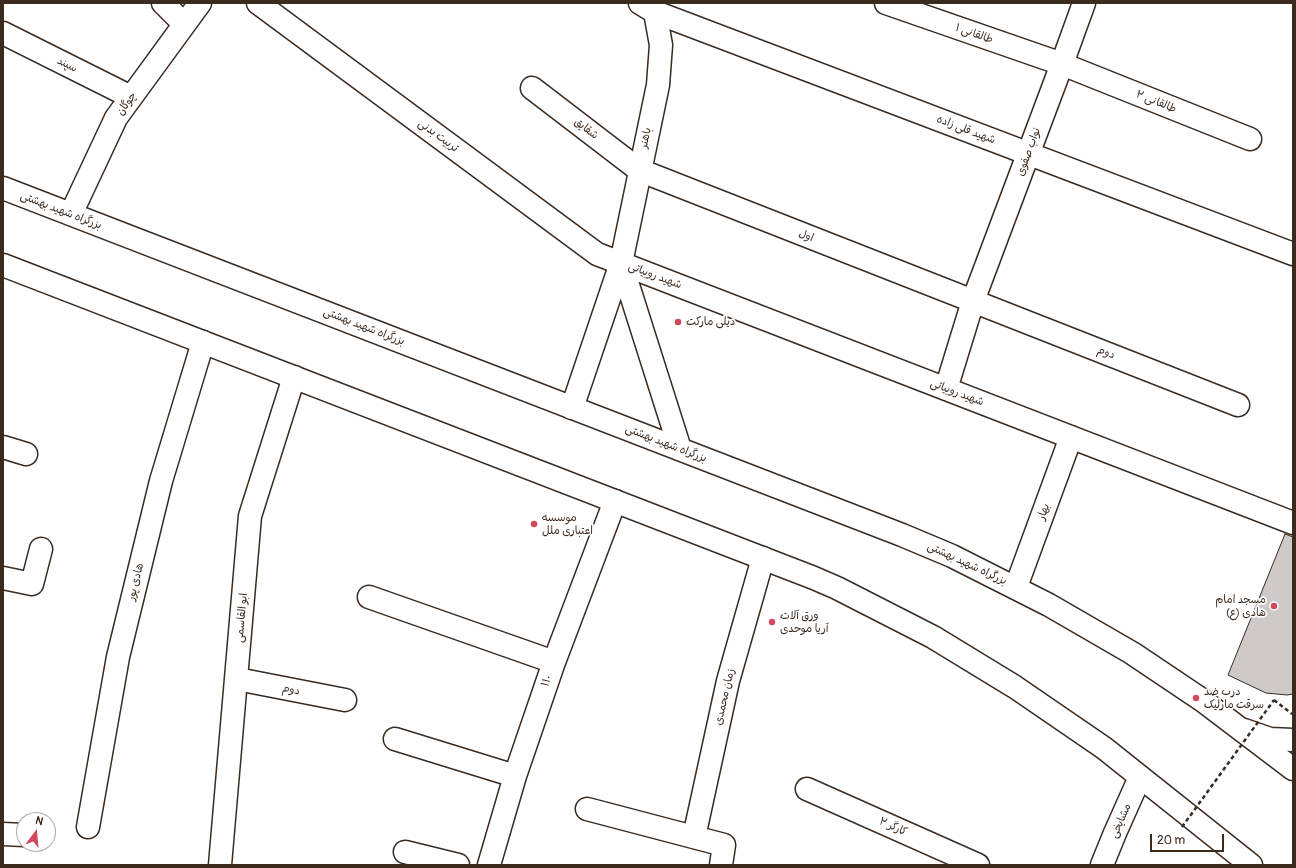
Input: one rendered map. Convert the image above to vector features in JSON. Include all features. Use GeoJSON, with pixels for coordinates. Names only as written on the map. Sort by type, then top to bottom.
{"type":"FeatureCollection","features":[{"type":"Feature","properties":{"kind":"main road"},"geometry":{"type":"LineString","coordinates":[[163,3],[184,24]]}},
{"type":"Feature","properties":{"kind":"main road","name":"چوگان"},"geometry":{"type":"LineString","coordinates":[[71,214],[116,118],[200,3]]}},
{"type":"Feature","properties":{"kind":"main road","name":"تربیت بدنی"},"geometry":{"type":"LineString","coordinates":[[258,3],[597,254],[621,263]]}},
{"type":"Feature","properties":{"kind":"main road","name":"طالقانی ۱"},"geometry":{"type":"LineString","coordinates":[[886,3],[1062,64]]}},
{"type":"Feature","properties":{"kind":"main road","name":"نواب صفوی"},"geometry":{"type":"LineString","coordinates":[[946,389],[973,301],[1084,3]]}},
{"type":"Feature","properties":{"kind":"main road","name":"باهنر"},"geometry":{"type":"LineString","coordinates":[[572,408],[621,263],[658,84],[661,45],[648,7]]}},
{"type":"Feature","properties":{"kind":"main road","name":"شهید قلی زاده"},"geometry":{"type":"LineString","coordinates":[[648,7],[1293,254]]}},
{"type":"Feature","properties":{"kind":"main road","name":"سپند"},"geometry":{"type":"LineString","coordinates":[[3,33],[131,97]]}},
{"type":"Feature","properties":{"kind":"main road","name":"طالقانی ۲"},"geometry":{"type":"LineString","coordinates":[[1062,64],[1250,139]]}},
{"type":"Feature","properties":{"kind":"main road","name":"شقایق"},"geometry":{"type":"LineString","coordinates":[[532,88],[639,170]]}},
{"type":"Feature","properties":{"kind":"main road","name":"اول"},"geometry":{"type":"LineString","coordinates":[[639,170],[973,301]]}},
{"type":"Feature","properties":{"kind":"main road","name":"بزرگراه شهید بهشتی"},"geometry":{"type":"LineString","coordinates":[[6,189],[919,542],[1016,587],[1075,619],[1132,653],[1202,700],[1293,769]]}},
{"type":"Feature","properties":{"kind":"main road","name":"باهنر"},"geometry":{"type":"LineString","coordinates":[[621,263],[680,449]]}},
{"type":"Feature","properties":{"kind":"main road","name":"شهید روبیاتی"},"geometry":{"type":"LineString","coordinates":[[621,263],[1293,523]]}},
{"type":"Feature","properties":{"kind":"main road"},"geometry":{"type":"LineString","coordinates":[[3,265],[763,558],[836,588],[896,617],[954,649],[1060,717],[1104,748],[1251,865]]}},
{"type":"Feature","properties":{"kind":"main road"},"geometry":{"type":"LineString","coordinates":[[3,272],[34,277]]}},
{"type":"Feature","properties":{"kind":"main road","name":"دوم"},"geometry":{"type":"LineString","coordinates":[[973,301],[1238,405]]}},
{"type":"Feature","properties":{"kind":"main road","name":"هادی پور"},"geometry":{"type":"LineString","coordinates":[[88,827],[118,657],[161,481],[203,342]]}},
{"type":"Feature","properties":{"kind":"main road","name":"ابو القاسمی"},"geometry":{"type":"LineString","coordinates":[[220,865],[250,516],[294,377]]}},
{"type":"Feature","properties":{"kind":"main road","name":"بهار"},"geometry":{"type":"LineString","coordinates":[[1016,587],[1071,437]]}},
{"type":"Feature","properties":{"kind":"main road"},"geometry":{"type":"LineString","coordinates":[[3,447],[26,454]]}},
{"type":"Feature","properties":{"kind":"main road","name":"۱۱۰"},"geometry":{"type":"LineString","coordinates":[[489,865],[514,776],[554,662],[615,501]]}},
{"type":"Feature","properties":{"kind":"main road"},"geometry":{"type":"LineString","coordinates":[[3,578],[32,584],[41,549]]}},
{"type":"Feature","properties":{"kind":"main road","name":"زمان محمدی"},"geometry":{"type":"LineString","coordinates":[[694,837],[728,681],[763,558]]}},
{"type":"Feature","properties":{"kind":"main road"},"geometry":{"type":"LineString","coordinates":[[369,597],[554,662]]}},
{"type":"Feature","properties":{"kind":"main road","name":"دوم"},"geometry":{"type":"LineString","coordinates":[[237,679],[345,700]]}},
{"type":"Feature","properties":{"kind":"main road"},"geometry":{"type":"LineString","coordinates":[[1237,726],[1249,733],[1263,738],[1293,740]]}},
{"type":"Feature","properties":{"kind":"main road"},"geometry":{"type":"LineString","coordinates":[[395,739],[514,776]]}},
{"type":"Feature","properties":{"kind":"main road","name":"مشایخی"},"geometry":{"type":"LineString","coordinates":[[1102,865],[1140,777]]}},
{"type":"Feature","properties":{"kind":"main road","name":"کارگر ۲"},"geometry":{"type":"LineString","coordinates":[[807,789],[978,865]]}},
{"type":"Feature","properties":{"kind":"main road"},"geometry":{"type":"LineString","coordinates":[[587,809],[724,845],[721,865]]}},
{"type":"Feature","properties":{"kind":"main road"},"geometry":{"type":"LineString","coordinates":[[3,834],[16,835]]}},
{"type":"Feature","properties":{"kind":"main road"},"geometry":{"type":"LineString","coordinates":[[405,852],[458,865]]}},
{"type":"Feature","properties":{"kind":"path"},"geometry":{"type":"LineString","coordinates":[[1182,827],[1274,700],[1292,714]]}},
{"type":"Feature","properties":{"kind":"building","name":"مسجد امام هادی (ع)"},"geometry":{"type":"Polygon","coordinates":[[[1285,534],[1293,537],[1293,694],[1287,695],[1266,693],[1228,675],[1285,534]]]}},
{"type":"Feature","properties":{"kind":"place","name":"دیلی مارکت"},"geometry":{"type":"Point","coordinates":[678,322]}},
{"type":"Feature","properties":{"kind":"place","name":"موسسه اعتباری ملل"},"geometry":{"type":"Point","coordinates":[534,524]}},
{"type":"Feature","properties":{"kind":"place","name":"مسجد امام هادی (ع)"},"geometry":{"type":"Point","coordinates":[1274,606]}},
{"type":"Feature","properties":{"kind":"place","name":"ورق آلات آریا موحدی"},"geometry":{"type":"Point","coordinates":[772,622]}},
{"type":"Feature","properties":{"kind":"place","name":"درب ضد سرقت مارلیک"},"geometry":{"type":"Point","coordinates":[1196,698]}}]}
